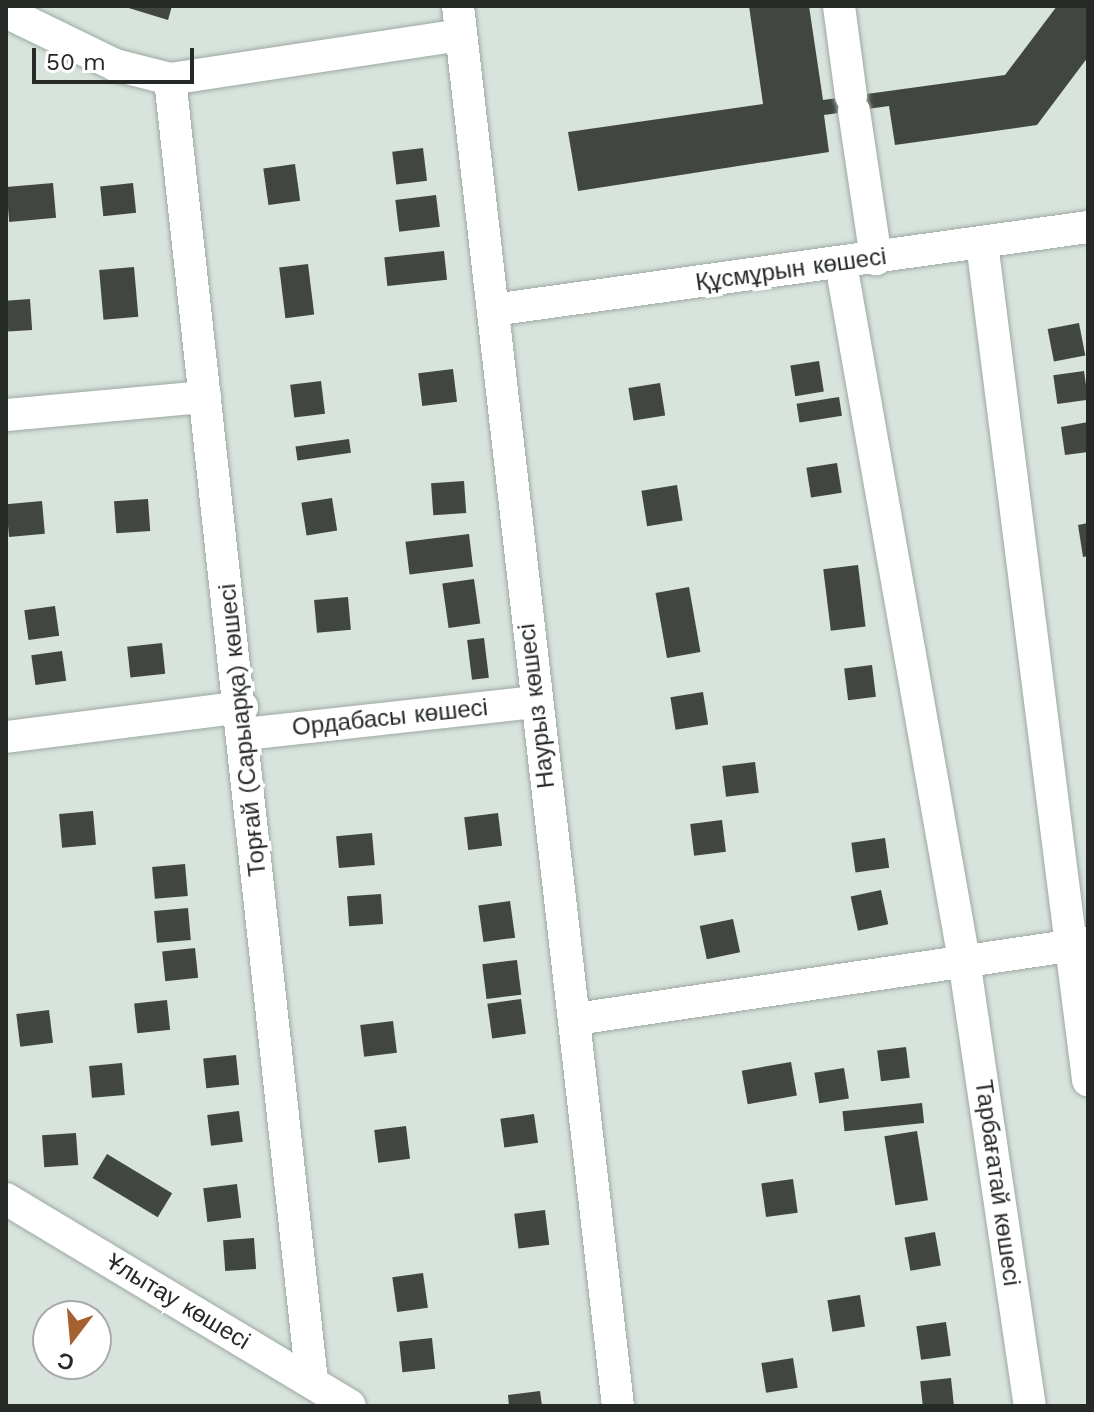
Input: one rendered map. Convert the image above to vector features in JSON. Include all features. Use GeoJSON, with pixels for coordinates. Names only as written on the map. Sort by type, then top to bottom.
{"type":"FeatureCollection","features":[{"type":"Feature","properties":{"kind":"street"},"geometry":{"type":"LineString","coordinates":[[839,6],[876,259]]}},
{"type":"Feature","properties":{"kind":"street"},"geometry":{"type":"LineString","coordinates":[[6,12],[115,65],[170,79],[459,20]]}},
{"type":"Feature","properties":{"kind":"street","name":"Наурыз көшесі"},"geometry":{"type":"LineString","coordinates":[[459,20],[618,1406]]}},
{"type":"Feature","properties":{"kind":"street","name":"Торғай (Сарыарқа) көшесі"},"geometry":{"type":"LineString","coordinates":[[170,79],[243,721],[312,1382]]}},
{"type":"Feature","properties":{"kind":"street","name":"Құсмұрын көшесі"},"geometry":{"type":"LineString","coordinates":[[493,310],[841,264],[1088,227]]}},
{"type":"Feature","properties":{"kind":"street"},"geometry":{"type":"LineString","coordinates":[[982,243],[1079,945],[1088,1080]]}},
{"type":"Feature","properties":{"kind":"street","name":"Тарбағатай көшесі"},"geometry":{"type":"LineString","coordinates":[[841,264],[964,960],[1030,1406]]}},
{"type":"Feature","properties":{"kind":"street"},"geometry":{"type":"LineString","coordinates":[[6,415],[205,397]]}},
{"type":"Feature","properties":{"kind":"street","name":"Ордабасы көшесі"},"geometry":{"type":"LineString","coordinates":[[6,737],[535,702]]}},
{"type":"Feature","properties":{"kind":"street"},"geometry":{"type":"LineString","coordinates":[[576,1019],[1079,945]]}},
{"type":"Feature","properties":{"kind":"street","name":"Ұлытау көшесі"},"geometry":{"type":"LineString","coordinates":[[6,1199],[350,1406]]}},
{"type":"Feature","properties":{"kind":"building"},"geometry":{"type":"Polygon","coordinates":[[[122,6],[172,6],[168,20],[122,6]]]}},
{"type":"Feature","properties":{"kind":"building"},"geometry":{"type":"Polygon","coordinates":[[[749,6],[809,6],[823,100],[1005,75],[1057,6],[1088,6],[1088,57],[1037,125],[895,145],[889,106],[824,115],[829,152],[578,191],[568,132],[763,104],[749,6]]]}},
{"type":"Feature","properties":{"kind":"building"},"geometry":{"type":"Polygon","coordinates":[[[423,148],[427,181],[396,185],[392,152],[423,148]]]}},
{"type":"Feature","properties":{"kind":"building"},"geometry":{"type":"Polygon","coordinates":[[[295,164],[300,201],[268,205],[263,168],[295,164]]]}},
{"type":"Feature","properties":{"kind":"building"},"geometry":{"type":"Polygon","coordinates":[[[53,183],[56,218],[9,222],[6,187],[53,183]]]}},
{"type":"Feature","properties":{"kind":"building"},"geometry":{"type":"Polygon","coordinates":[[[133,183],[136,213],[103,216],[100,186],[133,183]]]}},
{"type":"Feature","properties":{"kind":"building"},"geometry":{"type":"Polygon","coordinates":[[[436,195],[440,227],[399,232],[395,200],[436,195]]]}},
{"type":"Feature","properties":{"kind":"building"},"geometry":{"type":"Polygon","coordinates":[[[444,251],[447,280],[387,286],[384,257],[444,251]]]}},
{"type":"Feature","properties":{"kind":"building"},"geometry":{"type":"Polygon","coordinates":[[[308,264],[314,315],[285,318],[279,268],[308,264]]]}},
{"type":"Feature","properties":{"kind":"building"},"geometry":{"type":"Polygon","coordinates":[[[134,267],[138,317],[103,320],[99,270],[134,267]]]}},
{"type":"Feature","properties":{"kind":"building"},"geometry":{"type":"Polygon","coordinates":[[[30,299],[32,330],[8,332],[6,301],[30,299]]]}},
{"type":"Feature","properties":{"kind":"building"},"geometry":{"type":"Polygon","coordinates":[[[1079,323],[1085,355],[1054,361],[1048,329],[1079,323]]]}},
{"type":"Feature","properties":{"kind":"building"},"geometry":{"type":"Polygon","coordinates":[[[819,361],[824,392],[795,396],[790,366],[819,361]]]}},
{"type":"Feature","properties":{"kind":"building"},"geometry":{"type":"Polygon","coordinates":[[[453,369],[457,402],[422,406],[418,373],[453,369]]]}},
{"type":"Feature","properties":{"kind":"building"},"geometry":{"type":"Polygon","coordinates":[[[1084,371],[1088,400],[1057,404],[1053,375],[1084,371]]]}},
{"type":"Feature","properties":{"kind":"building"},"geometry":{"type":"Polygon","coordinates":[[[321,381],[325,414],[294,418],[290,385],[321,381]]]}},
{"type":"Feature","properties":{"kind":"building"},"geometry":{"type":"Polygon","coordinates":[[[660,383],[665,416],[634,421],[628,388],[660,383]]]}},
{"type":"Feature","properties":{"kind":"building"},"geometry":{"type":"Polygon","coordinates":[[[839,397],[842,416],[800,422],[797,404],[839,397]]]}},
{"type":"Feature","properties":{"kind":"building"},"geometry":{"type":"Polygon","coordinates":[[[1088,422],[1088,452],[1065,455],[1061,427],[1088,422]]]}},
{"type":"Feature","properties":{"kind":"building"},"geometry":{"type":"Polygon","coordinates":[[[349,439],[351,453],[297,460],[296,447],[349,439]]]}},
{"type":"Feature","properties":{"kind":"building"},"geometry":{"type":"Polygon","coordinates":[[[837,463],[842,493],[811,497],[806,468],[837,463]]]}},
{"type":"Feature","properties":{"kind":"building"},"geometry":{"type":"Polygon","coordinates":[[[464,481],[466,513],[433,515],[431,483],[464,481]]]}},
{"type":"Feature","properties":{"kind":"building"},"geometry":{"type":"Polygon","coordinates":[[[677,485],[683,521],[647,526],[641,491],[677,485]]]}},
{"type":"Feature","properties":{"kind":"building"},"geometry":{"type":"Polygon","coordinates":[[[332,498],[337,531],[307,535],[301,503],[332,498]]]}},
{"type":"Feature","properties":{"kind":"building"},"geometry":{"type":"Polygon","coordinates":[[[148,499],[150,531],[116,533],[114,501],[148,499]]]}},
{"type":"Feature","properties":{"kind":"building"},"geometry":{"type":"Polygon","coordinates":[[[42,501],[45,534],[9,537],[6,504],[42,501]]]}},
{"type":"Feature","properties":{"kind":"building"},"geometry":{"type":"Polygon","coordinates":[[[1088,523],[1088,556],[1083,557],[1078,525],[1088,523]]]}},
{"type":"Feature","properties":{"kind":"building"},"geometry":{"type":"Polygon","coordinates":[[[469,534],[473,567],[409,575],[405,542],[469,534]]]}},
{"type":"Feature","properties":{"kind":"building"},"geometry":{"type":"Polygon","coordinates":[[[858,565],[866,627],[831,631],[823,569],[858,565]]]}},
{"type":"Feature","properties":{"kind":"building"},"geometry":{"type":"Polygon","coordinates":[[[474,579],[480,624],[449,628],[442,583],[474,579]]]}},
{"type":"Feature","properties":{"kind":"building"},"geometry":{"type":"Polygon","coordinates":[[[689,587],[700,652],[667,658],[656,593],[689,587]]]}},
{"type":"Feature","properties":{"kind":"building"},"geometry":{"type":"Polygon","coordinates":[[[348,597],[351,630],[317,633],[314,600],[348,597]]]}},
{"type":"Feature","properties":{"kind":"building"},"geometry":{"type":"Polygon","coordinates":[[[55,606],[59,636],[28,640],[24,610],[55,606]]]}},
{"type":"Feature","properties":{"kind":"building"},"geometry":{"type":"Polygon","coordinates":[[[484,638],[489,678],[472,680],[467,640],[484,638]]]}},
{"type":"Feature","properties":{"kind":"building"},"geometry":{"type":"Polygon","coordinates":[[[162,643],[165,674],[130,677],[127,647],[162,643]]]}},
{"type":"Feature","properties":{"kind":"building"},"geometry":{"type":"Polygon","coordinates":[[[62,651],[66,681],[35,685],[31,655],[62,651]]]}},
{"type":"Feature","properties":{"kind":"building"},"geometry":{"type":"Polygon","coordinates":[[[872,665],[876,697],[848,700],[844,668],[872,665]]]}},
{"type":"Feature","properties":{"kind":"building"},"geometry":{"type":"Polygon","coordinates":[[[703,692],[708,725],[676,730],[670,697],[703,692]]]}},
{"type":"Feature","properties":{"kind":"building"},"geometry":{"type":"Polygon","coordinates":[[[755,762],[759,793],[726,797],[722,766],[755,762]]]}},
{"type":"Feature","properties":{"kind":"building"},"geometry":{"type":"Polygon","coordinates":[[[93,811],[96,845],[62,848],[59,814],[93,811]]]}},
{"type":"Feature","properties":{"kind":"building"},"geometry":{"type":"Polygon","coordinates":[[[498,813],[502,846],[468,850],[464,817],[498,813]]]}},
{"type":"Feature","properties":{"kind":"building"},"geometry":{"type":"Polygon","coordinates":[[[722,820],[726,852],[694,856],[690,824],[722,820]]]}},
{"type":"Feature","properties":{"kind":"building"},"geometry":{"type":"Polygon","coordinates":[[[372,833],[375,865],[339,868],[336,836],[372,833]]]}},
{"type":"Feature","properties":{"kind":"building"},"geometry":{"type":"Polygon","coordinates":[[[885,838],[889,868],[856,872],[851,843],[885,838]]]}},
{"type":"Feature","properties":{"kind":"building"},"geometry":{"type":"Polygon","coordinates":[[[185,864],[188,896],[155,899],[152,867],[185,864]]]}},
{"type":"Feature","properties":{"kind":"building"},"geometry":{"type":"Polygon","coordinates":[[[881,890],[888,924],[858,931],[851,896],[881,890]]]}},
{"type":"Feature","properties":{"kind":"building"},"geometry":{"type":"Polygon","coordinates":[[[381,894],[383,924],[349,926],[347,896],[381,894]]]}},
{"type":"Feature","properties":{"kind":"building"},"geometry":{"type":"Polygon","coordinates":[[[510,901],[515,938],[483,942],[478,905],[510,901]]]}},
{"type":"Feature","properties":{"kind":"building"},"geometry":{"type":"Polygon","coordinates":[[[188,908],[191,940],[157,943],[154,911],[188,908]]]}},
{"type":"Feature","properties":{"kind":"building"},"geometry":{"type":"Polygon","coordinates":[[[733,919],[740,952],[707,959],[700,926],[733,919]]]}},
{"type":"Feature","properties":{"kind":"building"},"geometry":{"type":"Polygon","coordinates":[[[195,948],[198,978],[165,981],[162,951],[195,948]]]}},
{"type":"Feature","properties":{"kind":"building"},"geometry":{"type":"Polygon","coordinates":[[[517,960],[521,995],[487,999],[482,964],[517,960]]]}},
{"type":"Feature","properties":{"kind":"building"},"geometry":{"type":"Polygon","coordinates":[[[521,999],[526,1034],[492,1038],[487,1004],[521,999]]]}},
{"type":"Feature","properties":{"kind":"building"},"geometry":{"type":"Polygon","coordinates":[[[167,1000],[170,1030],[137,1033],[134,1003],[167,1000]]]}},
{"type":"Feature","properties":{"kind":"building"},"geometry":{"type":"Polygon","coordinates":[[[49,1010],[53,1043],[20,1047],[16,1014],[49,1010]]]}},
{"type":"Feature","properties":{"kind":"building"},"geometry":{"type":"Polygon","coordinates":[[[393,1021],[397,1053],[364,1057],[360,1025],[393,1021]]]}},
{"type":"Feature","properties":{"kind":"building"},"geometry":{"type":"Polygon","coordinates":[[[906,1047],[910,1078],[881,1081],[877,1051],[906,1047]]]}},
{"type":"Feature","properties":{"kind":"building"},"geometry":{"type":"Polygon","coordinates":[[[236,1055],[239,1085],[206,1088],[203,1058],[236,1055]]]}},
{"type":"Feature","properties":{"kind":"building"},"geometry":{"type":"Polygon","coordinates":[[[791,1062],[797,1095],[748,1104],[742,1071],[791,1062]]]}},
{"type":"Feature","properties":{"kind":"building"},"geometry":{"type":"Polygon","coordinates":[[[122,1063],[125,1095],[92,1098],[89,1066],[122,1063]]]}},
{"type":"Feature","properties":{"kind":"building"},"geometry":{"type":"Polygon","coordinates":[[[844,1068],[849,1099],[819,1103],[814,1073],[844,1068]]]}},
{"type":"Feature","properties":{"kind":"building"},"geometry":{"type":"Polygon","coordinates":[[[922,1103],[924,1123],[845,1131],[842,1111],[922,1103]]]}},
{"type":"Feature","properties":{"kind":"building"},"geometry":{"type":"Polygon","coordinates":[[[239,1111],[243,1142],[211,1146],[207,1115],[239,1111]]]}},
{"type":"Feature","properties":{"kind":"building"},"geometry":{"type":"Polygon","coordinates":[[[534,1114],[538,1143],[504,1147],[500,1119],[534,1114]]]}},
{"type":"Feature","properties":{"kind":"building"},"geometry":{"type":"Polygon","coordinates":[[[406,1126],[410,1159],[378,1163],[374,1130],[406,1126]]]}},
{"type":"Feature","properties":{"kind":"building"},"geometry":{"type":"Polygon","coordinates":[[[917,1131],[928,1200],[895,1205],[884,1136],[917,1131]]]}},
{"type":"Feature","properties":{"kind":"building"},"geometry":{"type":"Polygon","coordinates":[[[76,1133],[78,1165],[44,1167],[42,1135],[76,1133]]]}},
{"type":"Feature","properties":{"kind":"building"},"geometry":{"type":"Polygon","coordinates":[[[107,1154],[172,1193],[158,1217],[93,1178],[107,1154]]]}},
{"type":"Feature","properties":{"kind":"building"},"geometry":{"type":"Polygon","coordinates":[[[793,1179],[798,1213],[766,1217],[761,1183],[793,1179]]]}},
{"type":"Feature","properties":{"kind":"building"},"geometry":{"type":"Polygon","coordinates":[[[237,1184],[241,1218],[207,1222],[203,1188],[237,1184]]]}},
{"type":"Feature","properties":{"kind":"building"},"geometry":{"type":"Polygon","coordinates":[[[545,1210],[549,1245],[518,1249],[514,1214],[545,1210]]]}},
{"type":"Feature","properties":{"kind":"building"},"geometry":{"type":"Polygon","coordinates":[[[935,1232],[941,1265],[910,1271],[904,1237],[935,1232]]]}},
{"type":"Feature","properties":{"kind":"building"},"geometry":{"type":"Polygon","coordinates":[[[254,1238],[256,1269],[225,1271],[223,1240],[254,1238]]]}},
{"type":"Feature","properties":{"kind":"building"},"geometry":{"type":"Polygon","coordinates":[[[423,1273],[428,1308],[397,1312],[392,1277],[423,1273]]]}},
{"type":"Feature","properties":{"kind":"building"},"geometry":{"type":"Polygon","coordinates":[[[860,1295],[865,1327],[832,1332],[827,1300],[860,1295]]]}},
{"type":"Feature","properties":{"kind":"building"},"geometry":{"type":"Polygon","coordinates":[[[946,1322],[951,1356],[921,1360],[916,1326],[946,1322]]]}},
{"type":"Feature","properties":{"kind":"building"},"geometry":{"type":"Polygon","coordinates":[[[432,1338],[435,1369],[402,1372],[399,1341],[432,1338]]]}},
{"type":"Feature","properties":{"kind":"building"},"geometry":{"type":"Polygon","coordinates":[[[793,1358],[798,1388],[766,1393],[761,1363],[793,1358]]]}},
{"type":"Feature","properties":{"kind":"building"},"geometry":{"type":"Polygon","coordinates":[[[951,1378],[954,1406],[923,1406],[920,1381],[951,1378]]]}},
{"type":"Feature","properties":{"kind":"building"},"geometry":{"type":"Polygon","coordinates":[[[540,1391],[542,1406],[509,1406],[508,1395],[540,1391]]]}}]}
